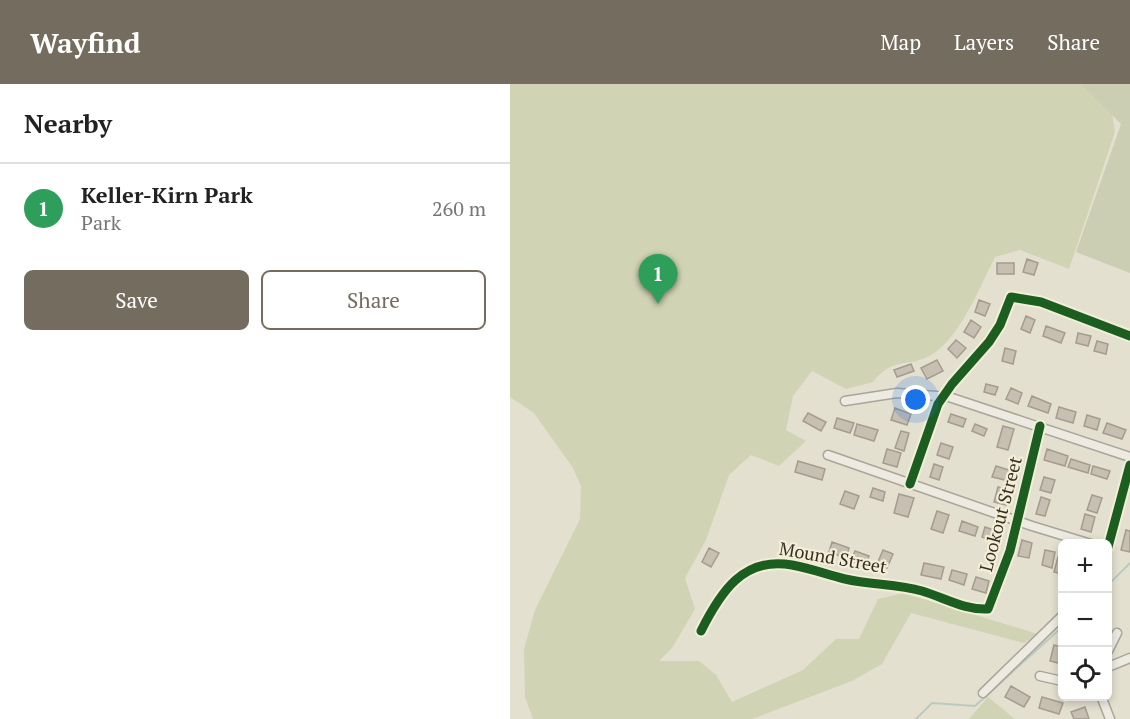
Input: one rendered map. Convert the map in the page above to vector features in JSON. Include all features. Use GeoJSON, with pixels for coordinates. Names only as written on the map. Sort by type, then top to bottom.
{"type":"FeatureCollection","features":[{"type":"Feature","properties":{"kind":"street"},"geometry":{"type":"LineString","coordinates":[[910,484],[943,396],[989,342],[1000,325],[1011,297],[1041,302],[1130,336]]}},
{"type":"Feature","properties":{"kind":"street"},"geometry":{"type":"LineString","coordinates":[[845,401],[897,393],[943,396],[969,401],[1130,457]]}},
{"type":"Feature","properties":{"kind":"street","name":"Lookout Street"},"geometry":{"type":"LineString","coordinates":[[988,609],[1004,571],[1040,426]]}},
{"type":"Feature","properties":{"kind":"street"},"geometry":{"type":"LineString","coordinates":[[828,455],[1078,539]]}},
{"type":"Feature","properties":{"kind":"street"},"geometry":{"type":"LineString","coordinates":[[1109,539],[1130,465]]}},
{"type":"Feature","properties":{"kind":"street","name":"Mound Street"},"geometry":{"type":"LineString","coordinates":[[701,631],[720,597],[735,579],[752,568],[772,563],[793,565],[864,583],[905,587],[970,608],[988,609]]}},
{"type":"Feature","properties":{"kind":"street"},"geometry":{"type":"LineString","coordinates":[[983,693],[1058,620]]}},
{"type":"Feature","properties":{"kind":"street"},"geometry":{"type":"LineString","coordinates":[[1109,647],[1117,633]]}},
{"type":"Feature","properties":{"kind":"street"},"geometry":{"type":"LineString","coordinates":[[1112,665],[1130,658]]}},
{"type":"Feature","properties":{"kind":"street"},"geometry":{"type":"LineString","coordinates":[[1040,676],[1058,680]]}},
{"type":"Feature","properties":{"kind":"street"},"geometry":{"type":"LineString","coordinates":[[1103,701],[1110,719]]}},
{"type":"Feature","properties":{"kind":"green space"},"geometry":{"type":"Polygon","coordinates":[[[510,84],[1092,84],[1111,107],[1115,132],[1069,269],[1020,250],[995,257],[961,323],[943,346],[933,354],[917,361],[895,365],[880,374],[873,382],[846,389],[812,371],[793,396],[786,430],[806,441],[779,466],[751,455],[729,475],[706,540],[685,578],[695,609],[672,648],[659,661],[699,661],[716,675],[732,702],[803,670],[836,639],[859,639],[878,599],[903,593],[1038,634],[1024,643],[911,613],[882,664],[852,681],[752,719],[533,719],[525,697],[524,649],[535,610],[580,519],[581,486],[573,468],[534,413],[510,397],[510,84]]]}},
{"type":"Feature","properties":{"kind":"green space"},"geometry":{"type":"Polygon","coordinates":[[[1081,84],[1130,84],[1130,273],[1076,252],[1121,124],[1081,84]]]}},
{"type":"Feature","properties":{"kind":"green space"},"geometry":{"type":"Polygon","coordinates":[[[988,697],[1015,719],[969,719],[988,697]]]}},
{"type":"Feature","properties":{"kind":"building"},"geometry":{"type":"Polygon","coordinates":[[[1027,259],[1038,263],[1034,275],[1023,272],[1027,259]]]}},
{"type":"Feature","properties":{"kind":"building"},"geometry":{"type":"Polygon","coordinates":[[[997,263],[1014,263],[1014,274],[997,274],[997,263]]]}},
{"type":"Feature","properties":{"kind":"building"},"geometry":{"type":"Polygon","coordinates":[[[979,300],[990,304],[985,316],[975,312],[979,300]]]}},
{"type":"Feature","properties":{"kind":"building"},"geometry":{"type":"Polygon","coordinates":[[[1026,316],[1035,320],[1030,333],[1021,329],[1026,316]]]}},
{"type":"Feature","properties":{"kind":"building"},"geometry":{"type":"Polygon","coordinates":[[[971,320],[981,327],[974,338],[964,332],[971,320]]]}},
{"type":"Feature","properties":{"kind":"building"},"geometry":{"type":"Polygon","coordinates":[[[1046,326],[1065,333],[1061,343],[1043,336],[1046,326]]]}},
{"type":"Feature","properties":{"kind":"building"},"geometry":{"type":"Polygon","coordinates":[[[1078,333],[1091,336],[1088,346],[1076,343],[1078,333]]]}},
{"type":"Feature","properties":{"kind":"building"},"geometry":{"type":"Polygon","coordinates":[[[956,340],[966,348],[957,358],[948,349],[956,340]]]}},
{"type":"Feature","properties":{"kind":"building"},"geometry":{"type":"Polygon","coordinates":[[[1097,341],[1108,344],[1106,354],[1094,351],[1097,341]]]}},
{"type":"Feature","properties":{"kind":"building"},"geometry":{"type":"Polygon","coordinates":[[[1005,348],[1016,351],[1013,364],[1002,361],[1005,348]]]}},
{"type":"Feature","properties":{"kind":"building"},"geometry":{"type":"Polygon","coordinates":[[[937,360],[943,371],[927,379],[921,368],[937,360]]]}},
{"type":"Feature","properties":{"kind":"building"},"geometry":{"type":"Polygon","coordinates":[[[911,364],[914,371],[897,377],[894,370],[911,364]]]}},
{"type":"Feature","properties":{"kind":"building"},"geometry":{"type":"Polygon","coordinates":[[[986,384],[998,387],[995,395],[984,392],[986,384]]]}},
{"type":"Feature","properties":{"kind":"building"},"geometry":{"type":"Polygon","coordinates":[[[1011,388],[1022,393],[1018,404],[1006,399],[1011,388]]]}},
{"type":"Feature","properties":{"kind":"building"},"geometry":{"type":"Polygon","coordinates":[[[1032,396],[1051,404],[1048,413],[1028,406],[1032,396]]]}},
{"type":"Feature","properties":{"kind":"building"},"geometry":{"type":"Polygon","coordinates":[[[1059,407],[1076,412],[1073,423],[1056,418],[1059,407]]]}},
{"type":"Feature","properties":{"kind":"building"},"geometry":{"type":"Polygon","coordinates":[[[895,408],[911,414],[907,425],[891,420],[895,408]]]}},
{"type":"Feature","properties":{"kind":"building"},"geometry":{"type":"Polygon","coordinates":[[[808,413],[826,422],[821,431],[803,421],[808,413]]]}},
{"type":"Feature","properties":{"kind":"building"},"geometry":{"type":"Polygon","coordinates":[[[951,414],[966,419],[963,427],[948,422],[951,414]]]}},
{"type":"Feature","properties":{"kind":"building"},"geometry":{"type":"Polygon","coordinates":[[[1087,415],[1100,419],[1097,430],[1084,426],[1087,415]]]}},
{"type":"Feature","properties":{"kind":"building"},"geometry":{"type":"Polygon","coordinates":[[[837,418],[854,423],[850,433],[834,428],[837,418]]]}},
{"type":"Feature","properties":{"kind":"building"},"geometry":{"type":"Polygon","coordinates":[[[1107,423],[1126,430],[1122,439],[1103,433],[1107,423]]]}},
{"type":"Feature","properties":{"kind":"building"},"geometry":{"type":"Polygon","coordinates":[[[857,424],[878,430],[874,441],[854,435],[857,424]]]}},
{"type":"Feature","properties":{"kind":"building"},"geometry":{"type":"Polygon","coordinates":[[[975,424],[987,429],[984,436],[972,431],[975,424]]]}},
{"type":"Feature","properties":{"kind":"building"},"geometry":{"type":"Polygon","coordinates":[[[1003,426],[1014,429],[1008,450],[997,447],[1003,426]]]}},
{"type":"Feature","properties":{"kind":"building"},"geometry":{"type":"Polygon","coordinates":[[[901,431],[909,433],[904,451],[895,448],[901,431]]]}},
{"type":"Feature","properties":{"kind":"building"},"geometry":{"type":"Polygon","coordinates":[[[941,443],[953,447],[949,459],[937,455],[941,443]]]}},
{"type":"Feature","properties":{"kind":"building"},"geometry":{"type":"Polygon","coordinates":[[[887,449],[901,453],[897,467],[883,463],[887,449]]]}},
{"type":"Feature","properties":{"kind":"building"},"geometry":{"type":"Polygon","coordinates":[[[1047,449],[1068,456],[1065,466],[1044,460],[1047,449]]]}},
{"type":"Feature","properties":{"kind":"building"},"geometry":{"type":"Polygon","coordinates":[[[1071,459],[1090,465],[1088,473],[1068,467],[1071,459]]]}},
{"type":"Feature","properties":{"kind":"building"},"geometry":{"type":"Polygon","coordinates":[[[798,461],[825,469],[822,480],[795,472],[798,461]]]}},
{"type":"Feature","properties":{"kind":"building"},"geometry":{"type":"Polygon","coordinates":[[[934,464],[943,467],[939,480],[930,477],[934,464]]]}},
{"type":"Feature","properties":{"kind":"building"},"geometry":{"type":"Polygon","coordinates":[[[996,466],[1012,471],[1009,481],[992,477],[996,466]]]}},
{"type":"Feature","properties":{"kind":"building"},"geometry":{"type":"Polygon","coordinates":[[[1093,466],[1110,471],[1107,479],[1091,474],[1093,466]]]}},
{"type":"Feature","properties":{"kind":"building"},"geometry":{"type":"Polygon","coordinates":[[[1044,477],[1055,480],[1051,493],[1040,490],[1044,477]]]}},
{"type":"Feature","properties":{"kind":"building"},"geometry":{"type":"Polygon","coordinates":[[[998,487],[1010,490],[1006,505],[994,502],[998,487]]]}},
{"type":"Feature","properties":{"kind":"building"},"geometry":{"type":"Polygon","coordinates":[[[873,488],[885,492],[883,501],[870,497],[873,488]]]}},
{"type":"Feature","properties":{"kind":"building"},"geometry":{"type":"Polygon","coordinates":[[[845,491],[859,496],[854,509],[840,504],[845,491]]]}},
{"type":"Feature","properties":{"kind":"building"},"geometry":{"type":"Polygon","coordinates":[[[899,494],[914,498],[908,517],[894,513],[899,494]]]}},
{"type":"Feature","properties":{"kind":"building"},"geometry":{"type":"Polygon","coordinates":[[[1092,495],[1102,498],[1097,513],[1087,510],[1092,495]]]}},
{"type":"Feature","properties":{"kind":"building"},"geometry":{"type":"Polygon","coordinates":[[[1041,497],[1050,500],[1045,516],[1036,514],[1041,497]]]}},
{"type":"Feature","properties":{"kind":"building"},"geometry":{"type":"Polygon","coordinates":[[[937,511],[949,515],[943,533],[931,529],[937,511]]]}},
{"type":"Feature","properties":{"kind":"building"},"geometry":{"type":"Polygon","coordinates":[[[1085,514],[1095,517],[1091,532],[1081,529],[1085,514]]]}},
{"type":"Feature","properties":{"kind":"building"},"geometry":{"type":"Polygon","coordinates":[[[962,521],[978,527],[975,536],[959,531],[962,521]]]}},
{"type":"Feature","properties":{"kind":"building"},"geometry":{"type":"Polygon","coordinates":[[[985,527],[1002,533],[998,543],[982,537],[985,527]]]}},
{"type":"Feature","properties":{"kind":"building"},"geometry":{"type":"Polygon","coordinates":[[[1126,530],[1130,531],[1130,552],[1121,550],[1126,530]]]}},
{"type":"Feature","properties":{"kind":"building"},"geometry":{"type":"Polygon","coordinates":[[[1022,540],[1032,543],[1029,558],[1018,556],[1022,540]]]}},
{"type":"Feature","properties":{"kind":"building"},"geometry":{"type":"Polygon","coordinates":[[[832,542],[849,548],[846,558],[829,552],[832,542]]]}},
{"type":"Feature","properties":{"kind":"building"},"geometry":{"type":"Polygon","coordinates":[[[709,548],[719,553],[711,567],[702,562],[709,548]]]}},
{"type":"Feature","properties":{"kind":"building"},"geometry":{"type":"Polygon","coordinates":[[[883,550],[893,554],[887,568],[877,564],[883,550]]]}},
{"type":"Feature","properties":{"kind":"building"},"geometry":{"type":"Polygon","coordinates":[[[1045,550],[1055,552],[1052,568],[1042,565],[1045,550]]]}},
{"type":"Feature","properties":{"kind":"building"},"geometry":{"type":"Polygon","coordinates":[[[855,551],[869,556],[866,566],[851,561],[855,551]]]}},
{"type":"Feature","properties":{"kind":"building"},"geometry":{"type":"Polygon","coordinates":[[[1058,557],[1058,573],[1054,572],[1058,557]]]}},
{"type":"Feature","properties":{"kind":"building"},"geometry":{"type":"Polygon","coordinates":[[[924,563],[944,567],[941,579],[921,575],[924,563]]]}},
{"type":"Feature","properties":{"kind":"building"},"geometry":{"type":"Polygon","coordinates":[[[952,570],[967,574],[964,585],[949,580],[952,570]]]}},
{"type":"Feature","properties":{"kind":"building"},"geometry":{"type":"Polygon","coordinates":[[[976,577],[989,581],[986,593],[972,589],[976,577]]]}},
{"type":"Feature","properties":{"kind":"building"},"geometry":{"type":"Polygon","coordinates":[[[1054,645],[1058,646],[1058,663],[1050,661],[1054,645]]]}},
{"type":"Feature","properties":{"kind":"building"},"geometry":{"type":"Polygon","coordinates":[[[1011,686],[1030,697],[1024,707],[1005,697],[1011,686]]]}},
{"type":"Feature","properties":{"kind":"building"},"geometry":{"type":"Polygon","coordinates":[[[1042,697],[1063,703],[1059,714],[1039,708],[1042,697]]]}},
{"type":"Feature","properties":{"kind":"building"},"geometry":{"type":"Polygon","coordinates":[[[1085,707],[1089,719],[1074,719],[1071,712],[1085,707]]]}},
{"type":"Feature","properties":{"kind":"waterway"},"geometry":{"type":"LineString","coordinates":[[1112,581],[1130,563]]}},
{"type":"Feature","properties":{"kind":"waterway"},"geometry":{"type":"LineString","coordinates":[[916,719],[932,703],[975,706],[1058,631]]}},
{"type":"Feature","properties":{"kind":"cycle path"},"geometry":{"type":"LineString","coordinates":[[910,484],[938,404],[952,384],[989,342],[1000,325],[1011,297],[1041,302],[1130,336]]}},
{"type":"Feature","properties":{"kind":"cycle path"},"geometry":{"type":"LineString","coordinates":[[701,631],[716,603],[735,580],[760,566],[775,564],[799,566],[855,581],[913,589],[963,606],[988,609],[1010,551],[1040,426]]}},
{"type":"Feature","properties":{"kind":"cycle path"},"geometry":{"type":"LineString","coordinates":[[1110,539],[1130,465]]}},
{"type":"Feature","properties":{"kind":"place","name":"Keller-Kirn Park"},"geometry":{"type":"Point","coordinates":[658,304]}}]}
